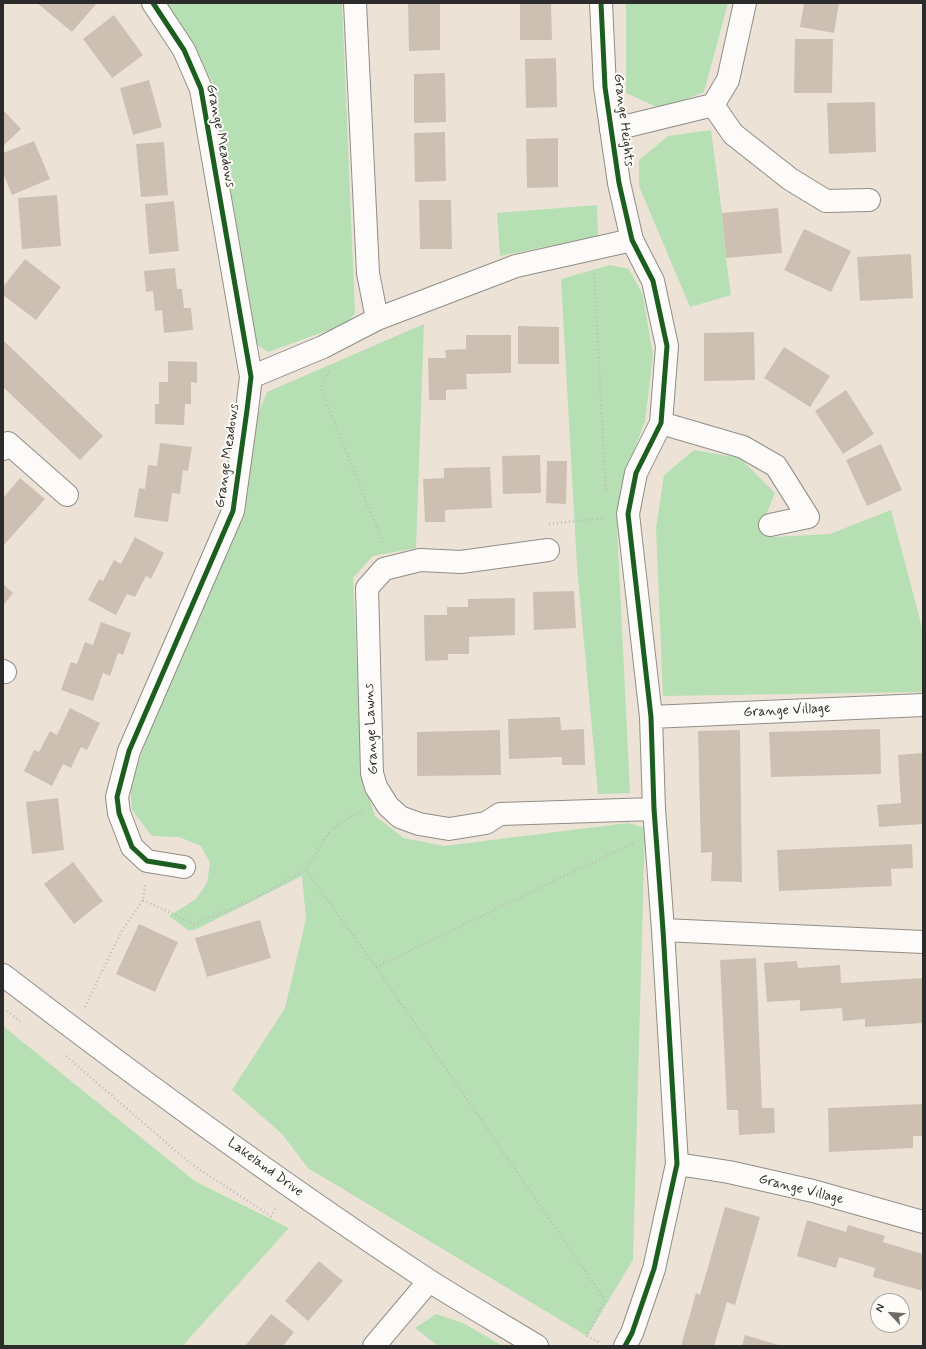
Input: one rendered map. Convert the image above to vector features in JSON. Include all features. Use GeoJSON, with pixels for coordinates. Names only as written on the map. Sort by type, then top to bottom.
{"type":"FeatureCollection","features":[{"type":"Feature","properties":{"kind":"street","name":"Grange Meadows"},"geometry":{"type":"LineString","coordinates":[[147,861],[132,847],[119,813],[117,797],[129,750],[233,511],[251,378],[201,89],[184,50],[153,3]]}},
{"type":"Feature","properties":{"kind":"street"},"geometry":{"type":"LineString","coordinates":[[355,3],[368,273],[377,319]]}},
{"type":"Feature","properties":{"kind":"street","name":"Grange Heights"},"geometry":{"type":"LineString","coordinates":[[601,3],[605,86],[619,183],[632,240],[653,281],[667,346],[661,422]]}},
{"type":"Feature","properties":{"kind":"street"},"geometry":{"type":"LineString","coordinates":[[611,130],[713,105],[728,80],[745,3]]}},
{"type":"Feature","properties":{"kind":"street"},"geometry":{"type":"LineString","coordinates":[[713,105],[733,134],[790,179],[826,201],[869,200]]}},
{"type":"Feature","properties":{"kind":"street"},"geometry":{"type":"LineString","coordinates":[[251,378],[323,347],[377,319],[516,266],[632,240]]}},
{"type":"Feature","properties":{"kind":"street"},"geometry":{"type":"LineString","coordinates":[[625,1346],[632,1333],[654,1269],[678,1164],[663,930],[655,832],[651,717],[628,514],[636,473],[661,422],[743,447],[776,466],[808,517],[770,525]]}},
{"type":"Feature","properties":{"kind":"street"},"geometry":{"type":"LineString","coordinates":[[3,449],[8,443],[67,495]]}},
{"type":"Feature","properties":{"kind":"street","name":"Grange Lawns"},"geometry":{"type":"LineString","coordinates":[[548,550],[461,562],[420,560],[384,569],[367,588],[372,773],[376,787],[383,800],[400,817],[419,824],[449,829],[486,823],[500,814],[654,809]]}},
{"type":"Feature","properties":{"kind":"street","name":"Grange Village"},"geometry":{"type":"LineString","coordinates":[[651,717],[923,705]]}},
{"type":"Feature","properties":{"kind":"street"},"geometry":{"type":"LineString","coordinates":[[147,861],[184,867]]}},
{"type":"Feature","properties":{"kind":"street"},"geometry":{"type":"LineString","coordinates":[[663,930],[923,942]]}},
{"type":"Feature","properties":{"kind":"street","name":"Lakeland Drive"},"geometry":{"type":"LineString","coordinates":[[3,975],[75,1030],[290,1187],[429,1281],[537,1346]]}},
{"type":"Feature","properties":{"kind":"street","name":"Grange Village"},"geometry":{"type":"LineString","coordinates":[[678,1164],[729,1172],[813,1191],[923,1222]]}},
{"type":"Feature","properties":{"kind":"street"},"geometry":{"type":"LineString","coordinates":[[374,1346],[429,1281]]}},
{"type":"Feature","properties":{"kind":"path"},"geometry":{"type":"LineString","coordinates":[[592,248],[606,493]]}},
{"type":"Feature","properties":{"kind":"path"},"geometry":{"type":"LineString","coordinates":[[323,347],[330,367],[320,389],[383,545],[402,565]]}},
{"type":"Feature","properties":{"kind":"path"},"geometry":{"type":"LineString","coordinates":[[548,550],[546,525],[628,514]]}},
{"type":"Feature","properties":{"kind":"path"},"geometry":{"type":"LineString","coordinates":[[143,900],[194,924],[250,901],[306,870],[330,831],[350,817],[383,800]]}},
{"type":"Feature","properties":{"kind":"path"},"geometry":{"type":"LineString","coordinates":[[376,967],[655,832]]}},
{"type":"Feature","properties":{"kind":"path"},"geometry":{"type":"LineString","coordinates":[[75,1030],[121,932],[143,900],[147,861]]}},
{"type":"Feature","properties":{"kind":"path"},"geometry":{"type":"LineString","coordinates":[[306,870],[376,967],[604,1300],[587,1336],[606,1346]]}},
{"type":"Feature","properties":{"kind":"path"},"geometry":{"type":"LineString","coordinates":[[3,1007],[27,1026]]}},
{"type":"Feature","properties":{"kind":"path"},"geometry":{"type":"LineString","coordinates":[[62,1053],[191,1164],[271,1216],[290,1187]]}},
{"type":"Feature","properties":{"kind":"green space"},"geometry":{"type":"Polygon","coordinates":[[[167,3],[342,3],[355,313],[346,324],[268,352],[255,343],[214,85],[167,3]]]}},
{"type":"Feature","properties":{"kind":"green space"},"geometry":{"type":"Polygon","coordinates":[[[626,3],[728,3],[704,92],[661,109],[626,93],[626,3]]]}},
{"type":"Feature","properties":{"kind":"green space"},"geometry":{"type":"Polygon","coordinates":[[[711,130],[731,295],[690,307],[639,186],[639,160],[668,136],[711,130]]]}},
{"type":"Feature","properties":{"kind":"green space"},"geometry":{"type":"Polygon","coordinates":[[[597,205],[598,236],[500,256],[497,213],[597,205]]]}},
{"type":"Feature","properties":{"kind":"green space"},"geometry":{"type":"Polygon","coordinates":[[[610,265],[629,269],[643,295],[653,356],[645,421],[626,472],[617,526],[630,793],[598,794],[577,567],[561,279],[610,265]]]}},
{"type":"Feature","properties":{"kind":"green space"},"geometry":{"type":"Polygon","coordinates":[[[424,324],[416,548],[373,556],[353,578],[362,775],[375,816],[404,838],[444,846],[628,823],[645,828],[633,1260],[587,1336],[308,1168],[282,1134],[232,1090],[285,1008],[306,919],[302,876],[197,929],[189,931],[169,916],[196,899],[207,883],[210,863],[201,846],[179,837],[152,836],[132,810],[130,786],[155,717],[243,511],[259,411],[267,392],[424,324]]]}},
{"type":"Feature","properties":{"kind":"green space"},"geometry":{"type":"Polygon","coordinates":[[[694,450],[740,458],[775,493],[761,527],[773,537],[830,534],[891,510],[923,631],[923,692],[663,696],[656,528],[664,475],[694,450]]]}},
{"type":"Feature","properties":{"kind":"green space"},"geometry":{"type":"Polygon","coordinates":[[[3,1026],[196,1182],[289,1228],[185,1343],[184,1346],[3,1346],[3,1026]]]}},
{"type":"Feature","properties":{"kind":"green space"},"geometry":{"type":"Polygon","coordinates":[[[436,1314],[463,1323],[503,1346],[438,1346],[415,1328],[436,1314]]]}},
{"type":"Feature","properties":{"kind":"building"},"geometry":{"type":"Polygon","coordinates":[[[37,3],[97,3],[72,32],[37,3]]]}},
{"type":"Feature","properties":{"kind":"building"},"geometry":{"type":"Polygon","coordinates":[[[408,3],[440,3],[440,50],[409,51],[408,3]]]}},
{"type":"Feature","properties":{"kind":"building"},"geometry":{"type":"Polygon","coordinates":[[[520,3],[551,3],[552,40],[520,40],[520,3]]]}},
{"type":"Feature","properties":{"kind":"building"},"geometry":{"type":"Polygon","coordinates":[[[804,3],[839,3],[834,33],[800,27],[804,3]]]}},
{"type":"Feature","properties":{"kind":"building"},"geometry":{"type":"Polygon","coordinates":[[[114,15],[143,55],[112,78],[83,39],[114,15]]]}},
{"type":"Feature","properties":{"kind":"building"},"geometry":{"type":"Polygon","coordinates":[[[795,39],[833,39],[832,93],[794,93],[795,39]]]}},
{"type":"Feature","properties":{"kind":"building"},"geometry":{"type":"Polygon","coordinates":[[[556,58],[557,107],[526,108],[525,59],[556,58]]]}},
{"type":"Feature","properties":{"kind":"building"},"geometry":{"type":"Polygon","coordinates":[[[445,73],[446,122],[414,123],[414,74],[445,73]]]}},
{"type":"Feature","properties":{"kind":"building"},"geometry":{"type":"Polygon","coordinates":[[[149,80],[162,127],[133,135],[120,88],[149,80]]]}},
{"type":"Feature","properties":{"kind":"building"},"geometry":{"type":"Polygon","coordinates":[[[875,102],[876,152],[829,154],[827,103],[875,102]]]}},
{"type":"Feature","properties":{"kind":"building"},"geometry":{"type":"Polygon","coordinates":[[[3,110],[21,129],[3,146],[3,110]]]}},
{"type":"Feature","properties":{"kind":"building"},"geometry":{"type":"Polygon","coordinates":[[[445,132],[446,181],[415,182],[414,133],[445,132]]]}},
{"type":"Feature","properties":{"kind":"building"},"geometry":{"type":"Polygon","coordinates":[[[558,138],[558,187],[527,188],[526,139],[558,138]]]}},
{"type":"Feature","properties":{"kind":"building"},"geometry":{"type":"Polygon","coordinates":[[[34,141],[50,179],[12,195],[3,173],[3,153],[34,141]]]}},
{"type":"Feature","properties":{"kind":"building"},"geometry":{"type":"Polygon","coordinates":[[[164,142],[168,195],[141,197],[136,144],[164,142]]]}},
{"type":"Feature","properties":{"kind":"building"},"geometry":{"type":"Polygon","coordinates":[[[57,195],[61,246],[22,249],[18,198],[57,195]]]}},
{"type":"Feature","properties":{"kind":"building"},"geometry":{"type":"Polygon","coordinates":[[[419,200],[451,200],[452,249],[420,249],[419,200]]]}},
{"type":"Feature","properties":{"kind":"building"},"geometry":{"type":"Polygon","coordinates":[[[174,201],[179,251],[149,254],[145,204],[174,201]]]}},
{"type":"Feature","properties":{"kind":"building"},"geometry":{"type":"Polygon","coordinates":[[[778,208],[782,253],[726,258],[722,213],[778,208]]]}},
{"type":"Feature","properties":{"kind":"building"},"geometry":{"type":"Polygon","coordinates":[[[804,229],[851,251],[831,292],[784,270],[804,229]]]}},
{"type":"Feature","properties":{"kind":"building"},"geometry":{"type":"Polygon","coordinates":[[[911,254],[913,298],[860,301],[857,257],[911,254]]]}},
{"type":"Feature","properties":{"kind":"building"},"geometry":{"type":"Polygon","coordinates":[[[25,259],[61,287],[36,320],[3,295],[3,287],[25,259]]]}},
{"type":"Feature","properties":{"kind":"building"},"geometry":{"type":"Polygon","coordinates":[[[175,268],[177,289],[182,289],[184,308],[191,308],[193,330],[164,333],[162,310],[155,311],[153,291],[146,292],[144,271],[175,268]]]}},
{"type":"Feature","properties":{"kind":"building"},"geometry":{"type":"Polygon","coordinates":[[[518,326],[559,327],[559,364],[518,364],[518,326]]]}},
{"type":"Feature","properties":{"kind":"building"},"geometry":{"type":"Polygon","coordinates":[[[754,332],[755,380],[704,381],[704,333],[754,332]]]}},
{"type":"Feature","properties":{"kind":"building"},"geometry":{"type":"Polygon","coordinates":[[[466,335],[511,335],[511,373],[466,374],[467,389],[446,390],[446,400],[429,400],[428,358],[446,358],[445,350],[466,349],[466,335]]]}},
{"type":"Feature","properties":{"kind":"building"},"geometry":{"type":"Polygon","coordinates":[[[3,340],[103,436],[80,460],[3,387],[3,340]]]}},
{"type":"Feature","properties":{"kind":"building"},"geometry":{"type":"Polygon","coordinates":[[[784,347],[830,376],[810,407],[764,378],[784,347]]]}},
{"type":"Feature","properties":{"kind":"building"},"geometry":{"type":"Polygon","coordinates":[[[168,361],[197,362],[197,383],[191,382],[191,404],[185,404],[184,425],[155,424],[155,404],[159,404],[159,382],[168,382],[168,361]]]}},
{"type":"Feature","properties":{"kind":"building"},"geometry":{"type":"Polygon","coordinates":[[[846,390],[874,434],[843,454],[815,411],[846,390]]]}},
{"type":"Feature","properties":{"kind":"building"},"geometry":{"type":"Polygon","coordinates":[[[160,443],[192,447],[188,471],[183,470],[180,494],[172,493],[168,522],[134,517],[139,488],[145,489],[148,465],[157,466],[160,443]]]}},
{"type":"Feature","properties":{"kind":"building"},"geometry":{"type":"Polygon","coordinates":[[[881,444],[902,490],[867,506],[846,460],[881,444]]]}},
{"type":"Feature","properties":{"kind":"building"},"geometry":{"type":"Polygon","coordinates":[[[540,455],[541,493],[503,494],[502,456],[540,455]]]}},
{"type":"Feature","properties":{"kind":"building"},"geometry":{"type":"Polygon","coordinates":[[[547,461],[567,461],[566,504],[546,503],[547,461]]]}},
{"type":"Feature","properties":{"kind":"building"},"geometry":{"type":"Polygon","coordinates":[[[490,467],[492,508],[445,510],[445,522],[425,522],[423,479],[444,478],[444,468],[490,467]]]}},
{"type":"Feature","properties":{"kind":"building"},"geometry":{"type":"Polygon","coordinates":[[[20,478],[45,499],[3,546],[3,498],[20,478]]]}},
{"type":"Feature","properties":{"kind":"building"},"geometry":{"type":"Polygon","coordinates":[[[135,537],[164,553],[151,579],[146,576],[135,597],[127,594],[116,615],[88,600],[99,579],[103,581],[114,560],[121,564],[135,537]]]}},
{"type":"Feature","properties":{"kind":"building"},"geometry":{"type":"Polygon","coordinates":[[[3,584],[13,593],[3,606],[3,584]]]}},
{"type":"Feature","properties":{"kind":"building"},"geometry":{"type":"Polygon","coordinates":[[[574,591],[576,628],[534,630],[533,592],[574,591]]]}},
{"type":"Feature","properties":{"kind":"building"},"geometry":{"type":"Polygon","coordinates":[[[515,598],[515,635],[469,637],[469,654],[448,654],[448,660],[425,661],[424,615],[447,615],[447,607],[468,607],[468,599],[515,598]]]}},
{"type":"Feature","properties":{"kind":"building"},"geometry":{"type":"Polygon","coordinates":[[[101,622],[131,633],[123,655],[118,653],[110,676],[103,673],[93,701],[61,690],[71,662],[77,664],[85,642],[93,645],[101,622]]]}},
{"type":"Feature","properties":{"kind":"building"},"geometry":{"type":"Polygon","coordinates":[[[70,708],[100,723],[87,750],[81,747],[71,768],[63,764],[52,786],[24,771],[34,750],[39,752],[50,731],[57,735],[70,708]]]}},
{"type":"Feature","properties":{"kind":"building"},"geometry":{"type":"Polygon","coordinates":[[[560,717],[561,730],[584,729],[585,765],[562,765],[562,757],[509,759],[508,719],[560,717]]]}},
{"type":"Feature","properties":{"kind":"building"},"geometry":{"type":"Polygon","coordinates":[[[880,729],[881,774],[771,777],[769,732],[880,729]]]}},
{"type":"Feature","properties":{"kind":"building"},"geometry":{"type":"Polygon","coordinates":[[[500,730],[501,775],[417,776],[417,732],[500,730]]]}},
{"type":"Feature","properties":{"kind":"building"},"geometry":{"type":"Polygon","coordinates":[[[740,730],[742,882],[711,881],[712,852],[701,853],[698,731],[740,730]]]}},
{"type":"Feature","properties":{"kind":"building"},"geometry":{"type":"Polygon","coordinates":[[[923,753],[923,824],[879,827],[877,805],[901,803],[898,755],[923,753]]]}},
{"type":"Feature","properties":{"kind":"building"},"geometry":{"type":"Polygon","coordinates":[[[58,798],[64,850],[32,854],[26,802],[58,798]]]}},
{"type":"Feature","properties":{"kind":"building"},"geometry":{"type":"Polygon","coordinates":[[[912,844],[913,868],[891,869],[892,886],[779,891],[777,850],[912,844]]]}},
{"type":"Feature","properties":{"kind":"building"},"geometry":{"type":"Polygon","coordinates":[[[73,862],[103,901],[74,924],[44,884],[73,862]]]}},
{"type":"Feature","properties":{"kind":"building"},"geometry":{"type":"Polygon","coordinates":[[[260,920],[271,958],[207,977],[195,938],[260,920]]]}},
{"type":"Feature","properties":{"kind":"building"},"geometry":{"type":"Polygon","coordinates":[[[139,924],[178,942],[155,992],[116,974],[139,924]]]}},
{"type":"Feature","properties":{"kind":"building"},"geometry":{"type":"Polygon","coordinates":[[[756,958],[762,1108],[774,1108],[775,1133],[739,1135],[738,1110],[727,1110],[720,960],[756,958]]]}},
{"type":"Feature","properties":{"kind":"building"},"geometry":{"type":"Polygon","coordinates":[[[797,961],[798,968],[840,965],[841,983],[923,978],[923,1023],[865,1027],[865,1019],[843,1021],[842,1008],[800,1011],[800,1000],[767,1002],[764,963],[797,961]]]}},
{"type":"Feature","properties":{"kind":"building"},"geometry":{"type":"Polygon","coordinates":[[[923,1104],[923,1136],[913,1136],[913,1148],[829,1152],[828,1108],[923,1104]]]}},
{"type":"Feature","properties":{"kind":"building"},"geometry":{"type":"Polygon","coordinates":[[[725,1207],[760,1217],[735,1305],[727,1302],[714,1346],[681,1346],[696,1293],[700,1295],[725,1207]]]}},
{"type":"Feature","properties":{"kind":"building"},"geometry":{"type":"Polygon","coordinates":[[[807,1220],[846,1232],[848,1225],[885,1236],[883,1242],[923,1254],[923,1291],[873,1277],[875,1268],[839,1257],[836,1268],[797,1256],[807,1220]]]}},
{"type":"Feature","properties":{"kind":"building"},"geometry":{"type":"Polygon","coordinates":[[[319,1261],[343,1281],[308,1321],[285,1301],[319,1261]]]}},
{"type":"Feature","properties":{"kind":"building"},"geometry":{"type":"Polygon","coordinates":[[[271,1314],[294,1332],[283,1346],[245,1346],[271,1314]]]}},
{"type":"Feature","properties":{"kind":"building"},"geometry":{"type":"Polygon","coordinates":[[[745,1335],[782,1346],[742,1346],[745,1335]]]}},
{"type":"Feature","properties":{"kind":"cycle path"},"geometry":{"type":"LineString","coordinates":[[153,3],[184,50],[201,89],[251,377],[233,511],[129,751],[117,797],[119,813],[132,847],[147,861],[184,867]]}},
{"type":"Feature","properties":{"kind":"cycle path"},"geometry":{"type":"LineString","coordinates":[[601,3],[605,87],[619,183],[632,240],[653,281],[667,346],[661,423],[636,473],[628,514],[651,717],[654,809],[677,1164],[654,1269],[632,1333],[625,1346]]}}]}
